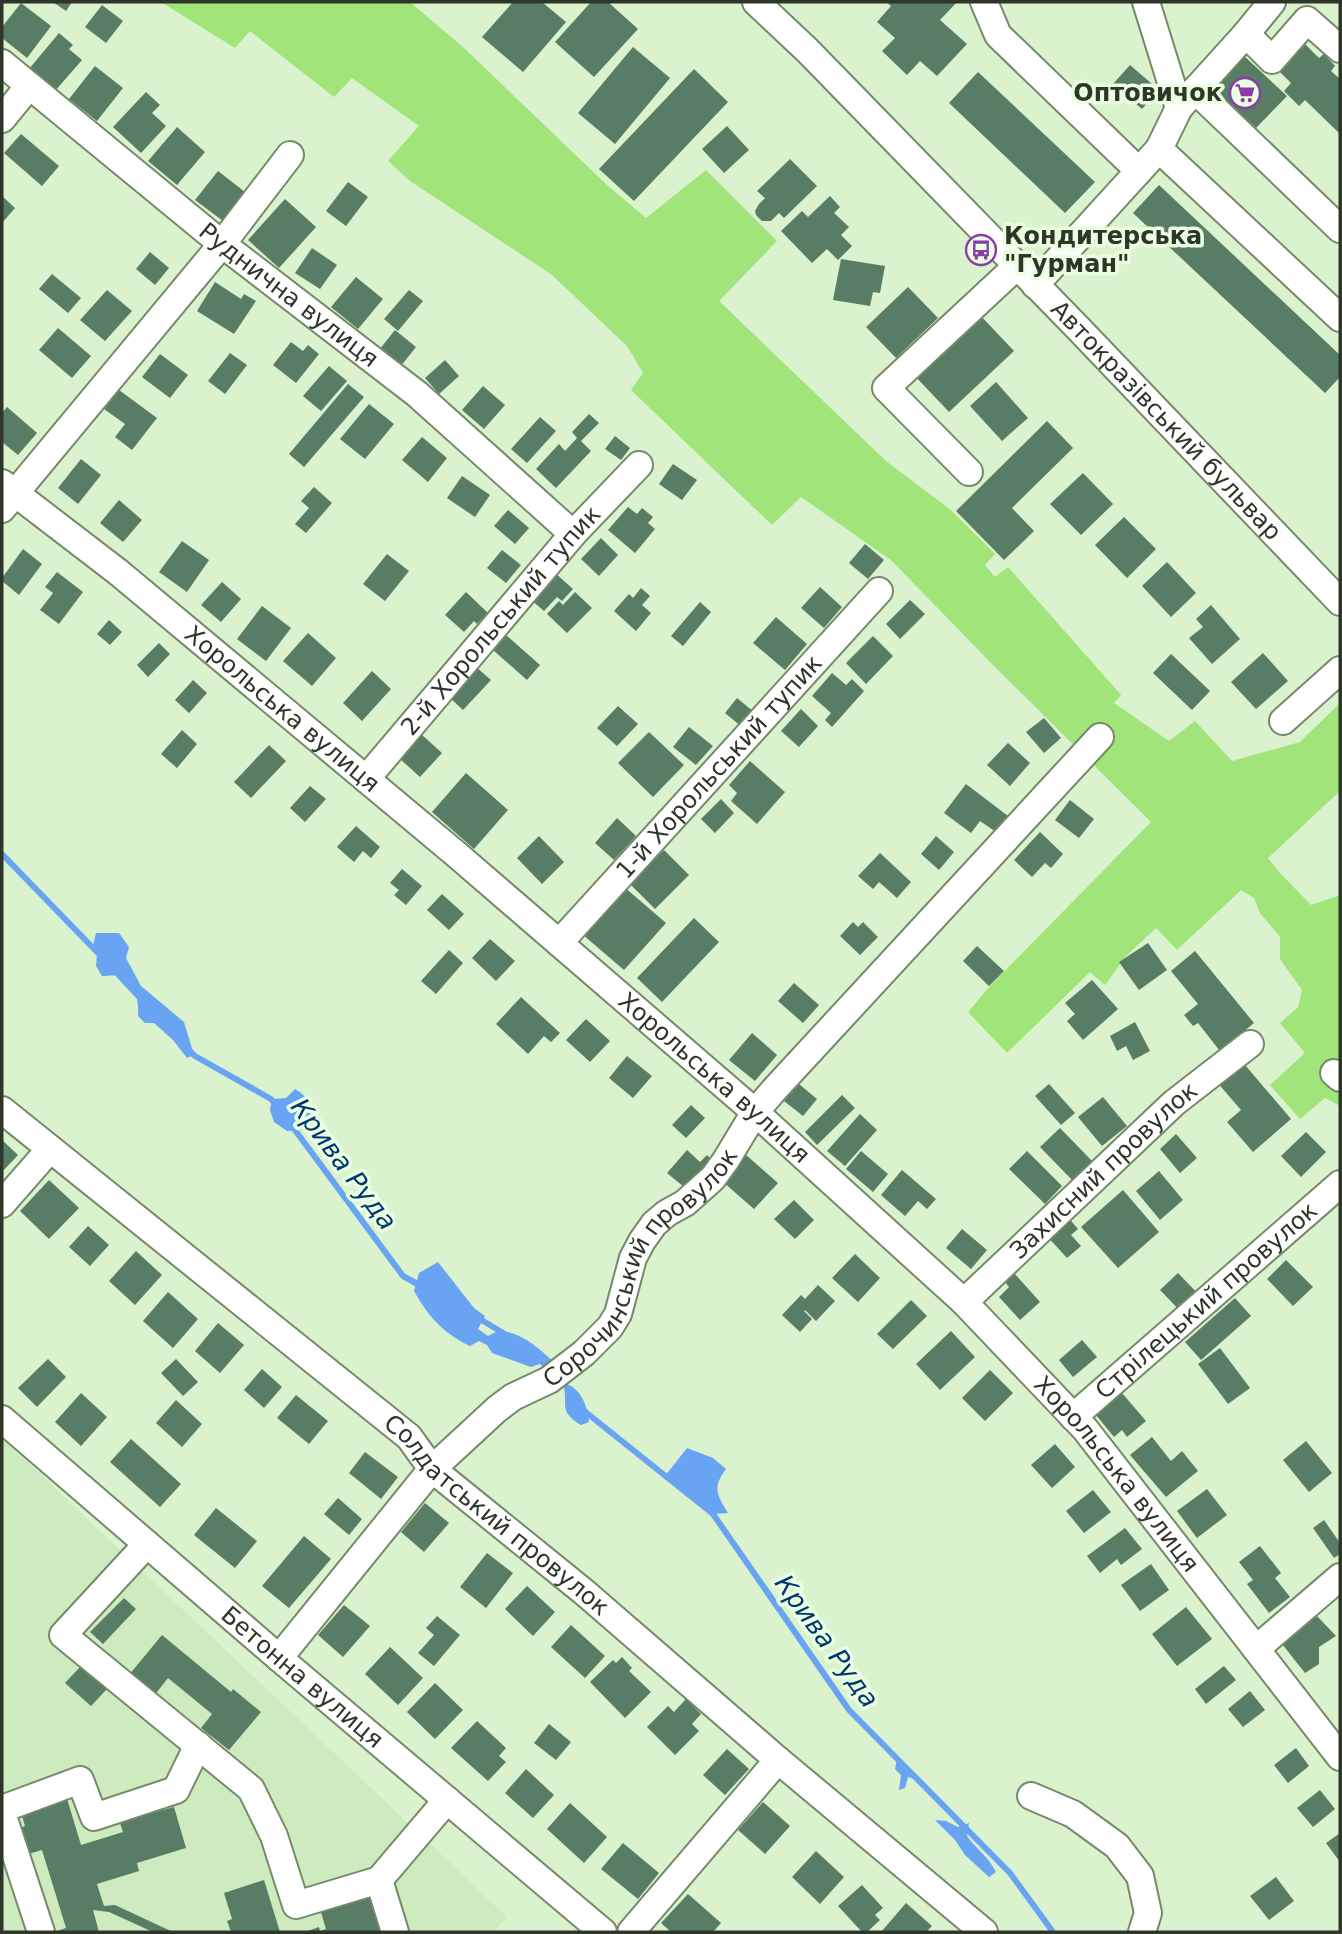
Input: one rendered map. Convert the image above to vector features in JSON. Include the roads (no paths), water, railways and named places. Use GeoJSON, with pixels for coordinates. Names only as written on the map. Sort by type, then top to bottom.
{"type":"FeatureCollection","features":[{"type":"Feature","properties":{"kind":"street","name":"Автокразівський бульвар"},"geometry":{"type":"LineString","coordinates":[[756,2],[808,51],[1340,602]]}},
{"type":"Feature","properties":{"kind":"street"},"geometry":{"type":"LineString","coordinates":[[984,2],[998,35],[1139,171]]}},
{"type":"Feature","properties":{"kind":"street"},"geometry":{"type":"LineString","coordinates":[[969,472],[886,388],[1026,276],[1139,171],[1159,149],[1187,99],[1272,2]]}},
{"type":"Feature","properties":{"kind":"street"},"geometry":{"type":"LineString","coordinates":[[1141,5],[1187,99],[1340,229]]}},
{"type":"Feature","properties":{"kind":"street"},"geometry":{"type":"LineString","coordinates":[[1246,34],[1272,61],[1307,20],[1340,49]]}},
{"type":"Feature","properties":{"kind":"street","name":"Руднична вулиця"},"geometry":{"type":"LineString","coordinates":[[2,63],[222,244],[417,394],[573,534]]}},
{"type":"Feature","properties":{"kind":"street"},"geometry":{"type":"LineString","coordinates":[[2,119],[29,86]]}},
{"type":"Feature","properties":{"kind":"street"},"geometry":{"type":"LineString","coordinates":[[1159,149],[1340,318]]}},
{"type":"Feature","properties":{"kind":"street"},"geometry":{"type":"LineString","coordinates":[[6,495],[222,244],[290,155]]}},
{"type":"Feature","properties":{"kind":"street","name":"2-й Хорольський тупик"},"geometry":{"type":"LineString","coordinates":[[366,779],[573,534],[639,465]]}},
{"type":"Feature","properties":{"kind":"street","name":"Хорольська вулиця"},"geometry":{"type":"LineString","coordinates":[[6,495],[118,572],[366,779],[755,1112],[964,1302],[1085,1429],[1340,1758]]}},
{"type":"Feature","properties":{"kind":"street","name":"1-й Хорольський тупик"},"geometry":{"type":"LineString","coordinates":[[559,943],[879,591]]}},
{"type":"Feature","properties":{"kind":"street"},"geometry":{"type":"LineString","coordinates":[[1283,722],[1340,670]]}},
{"type":"Feature","properties":{"kind":"street","name":"Сорочинський провулок"},"geometry":{"type":"LineString","coordinates":[[279,1658],[432,1469],[497,1409],[513,1397],[549,1380],[584,1353],[610,1327],[618,1314],[633,1258],[654,1224],[685,1203],[713,1178],[755,1112],[1100,737]]}},
{"type":"Feature","properties":{"kind":"street","name":"Захисний провулок"},"geometry":{"type":"LineString","coordinates":[[964,1302],[1174,1103],[1250,1044]]}},
{"type":"Feature","properties":{"kind":"street","name":"Солдатський провулок"},"geometry":{"type":"LineString","coordinates":[[2,1110],[409,1437],[432,1469],[584,1592],[778,1760],[984,1932]]}},
{"type":"Feature","properties":{"kind":"street"},"geometry":{"type":"LineString","coordinates":[[2,1204],[50,1149]]}},
{"type":"Feature","properties":{"kind":"street","name":"Стрілецький провулок"},"geometry":{"type":"LineString","coordinates":[[1073,1417],[1340,1184]]}},
{"type":"Feature","properties":{"kind":"street","name":"Бетонна вулиця"},"geometry":{"type":"LineString","coordinates":[[2,1419],[603,1932]]}},
{"type":"Feature","properties":{"kind":"street"},"geometry":{"type":"LineString","coordinates":[[147,1544],[63,1634],[251,1789],[274,1836],[296,1905],[379,1880],[447,1800]]}},
{"type":"Feature","properties":{"kind":"street"},"geometry":{"type":"LineString","coordinates":[[1256,1649],[1340,1577]]}},
{"type":"Feature","properties":{"kind":"street"},"geometry":{"type":"LineString","coordinates":[[41,1932],[2,1811],[80,1780],[94,1817],[176,1790],[198,1745]]}},
{"type":"Feature","properties":{"kind":"street"},"geometry":{"type":"LineString","coordinates":[[631,1932],[778,1760]]}},
{"type":"Feature","properties":{"kind":"street"},"geometry":{"type":"LineString","coordinates":[[1031,1796],[1073,1814],[1117,1846],[1140,1876],[1148,1913],[1142,1932]]}},
{"type":"Feature","properties":{"kind":"street"},"geometry":{"type":"LineString","coordinates":[[379,1880],[395,1932]]}},
{"type":"Feature","properties":{"kind":"water"},"geometry":{"type":"Polygon","coordinates":[[[96,933],[119,933],[129,947],[126,958],[141,986],[184,1022],[194,1055],[187,1058],[173,1040],[154,1023],[145,1023],[138,1016],[138,1005],[130,982],[118,976],[102,976],[96,966],[97,954],[92,950],[96,933]]]}},
{"type":"Feature","properties":{"kind":"water"},"geometry":{"type":"Polygon","coordinates":[[[295,1089],[305,1096],[309,1104],[311,1124],[301,1130],[287,1131],[274,1122],[270,1110],[272,1099],[286,1098],[295,1089]]]}},
{"type":"Feature","properties":{"kind":"water"},"geometry":{"type":"Polygon","coordinates":[[[438,1262],[474,1308],[485,1316],[478,1329],[488,1336],[497,1332],[515,1334],[533,1344],[555,1363],[547,1370],[540,1364],[531,1367],[492,1353],[487,1345],[479,1341],[470,1346],[445,1330],[431,1316],[414,1291],[419,1273],[438,1262]]]}},
{"type":"Feature","properties":{"kind":"water"},"geometry":{"type":"Polygon","coordinates":[[[563,1383],[574,1388],[582,1398],[589,1422],[581,1425],[566,1411],[563,1383]]]}},
{"type":"Feature","properties":{"kind":"water"},"geometry":{"type":"Polygon","coordinates":[[[687,1448],[713,1458],[726,1469],[719,1481],[718,1491],[728,1513],[713,1514],[665,1476],[687,1448]]]}},
{"type":"Feature","properties":{"kind":"water"},"geometry":{"type":"Polygon","coordinates":[[[897,1759],[922,1781],[908,1777],[905,1788],[899,1790],[901,1775],[895,1769],[897,1759]]]}},
{"type":"Feature","properties":{"kind":"water"},"geometry":{"type":"Polygon","coordinates":[[[935,1820],[946,1821],[958,1827],[969,1823],[967,1836],[996,1872],[989,1877],[965,1855],[955,1840],[935,1820]]]}},
{"type":"Feature","properties":{"kind":"waterway","name":"Крива Руда"},"geometry":{"type":"LineString","coordinates":[[2,854],[98,953]]}},
{"type":"Feature","properties":{"kind":"waterway","name":"Крива Руда"},"geometry":{"type":"LineString","coordinates":[[115,971],[141,999]]}},
{"type":"Feature","properties":{"kind":"waterway","name":"Крива Руда"},"geometry":{"type":"LineString","coordinates":[[189,1050],[271,1099],[277,1106]]}},
{"type":"Feature","properties":{"kind":"waterway","name":"Крива Руда"},"geometry":{"type":"LineString","coordinates":[[292,1126],[403,1276],[423,1287]]}},
{"type":"Feature","properties":{"kind":"waterway","name":"Крива Руда"},"geometry":{"type":"LineString","coordinates":[[475,1316],[508,1336]]}},
{"type":"Feature","properties":{"kind":"waterway","name":"Крива Руда"},"geometry":{"type":"LineString","coordinates":[[583,1410],[713,1514],[849,1710],[1010,1873],[1053,1932]]}},
{"type":"Feature","properties":{"kind":"place","name":"Оптовичок"},"geometry":{"type":"Point","coordinates":[1245,93]}},
{"type":"Feature","properties":{"kind":"place","name":"Кондитерська \"Гурман\""},"geometry":{"type":"Point","coordinates":[981,250]}}]}
